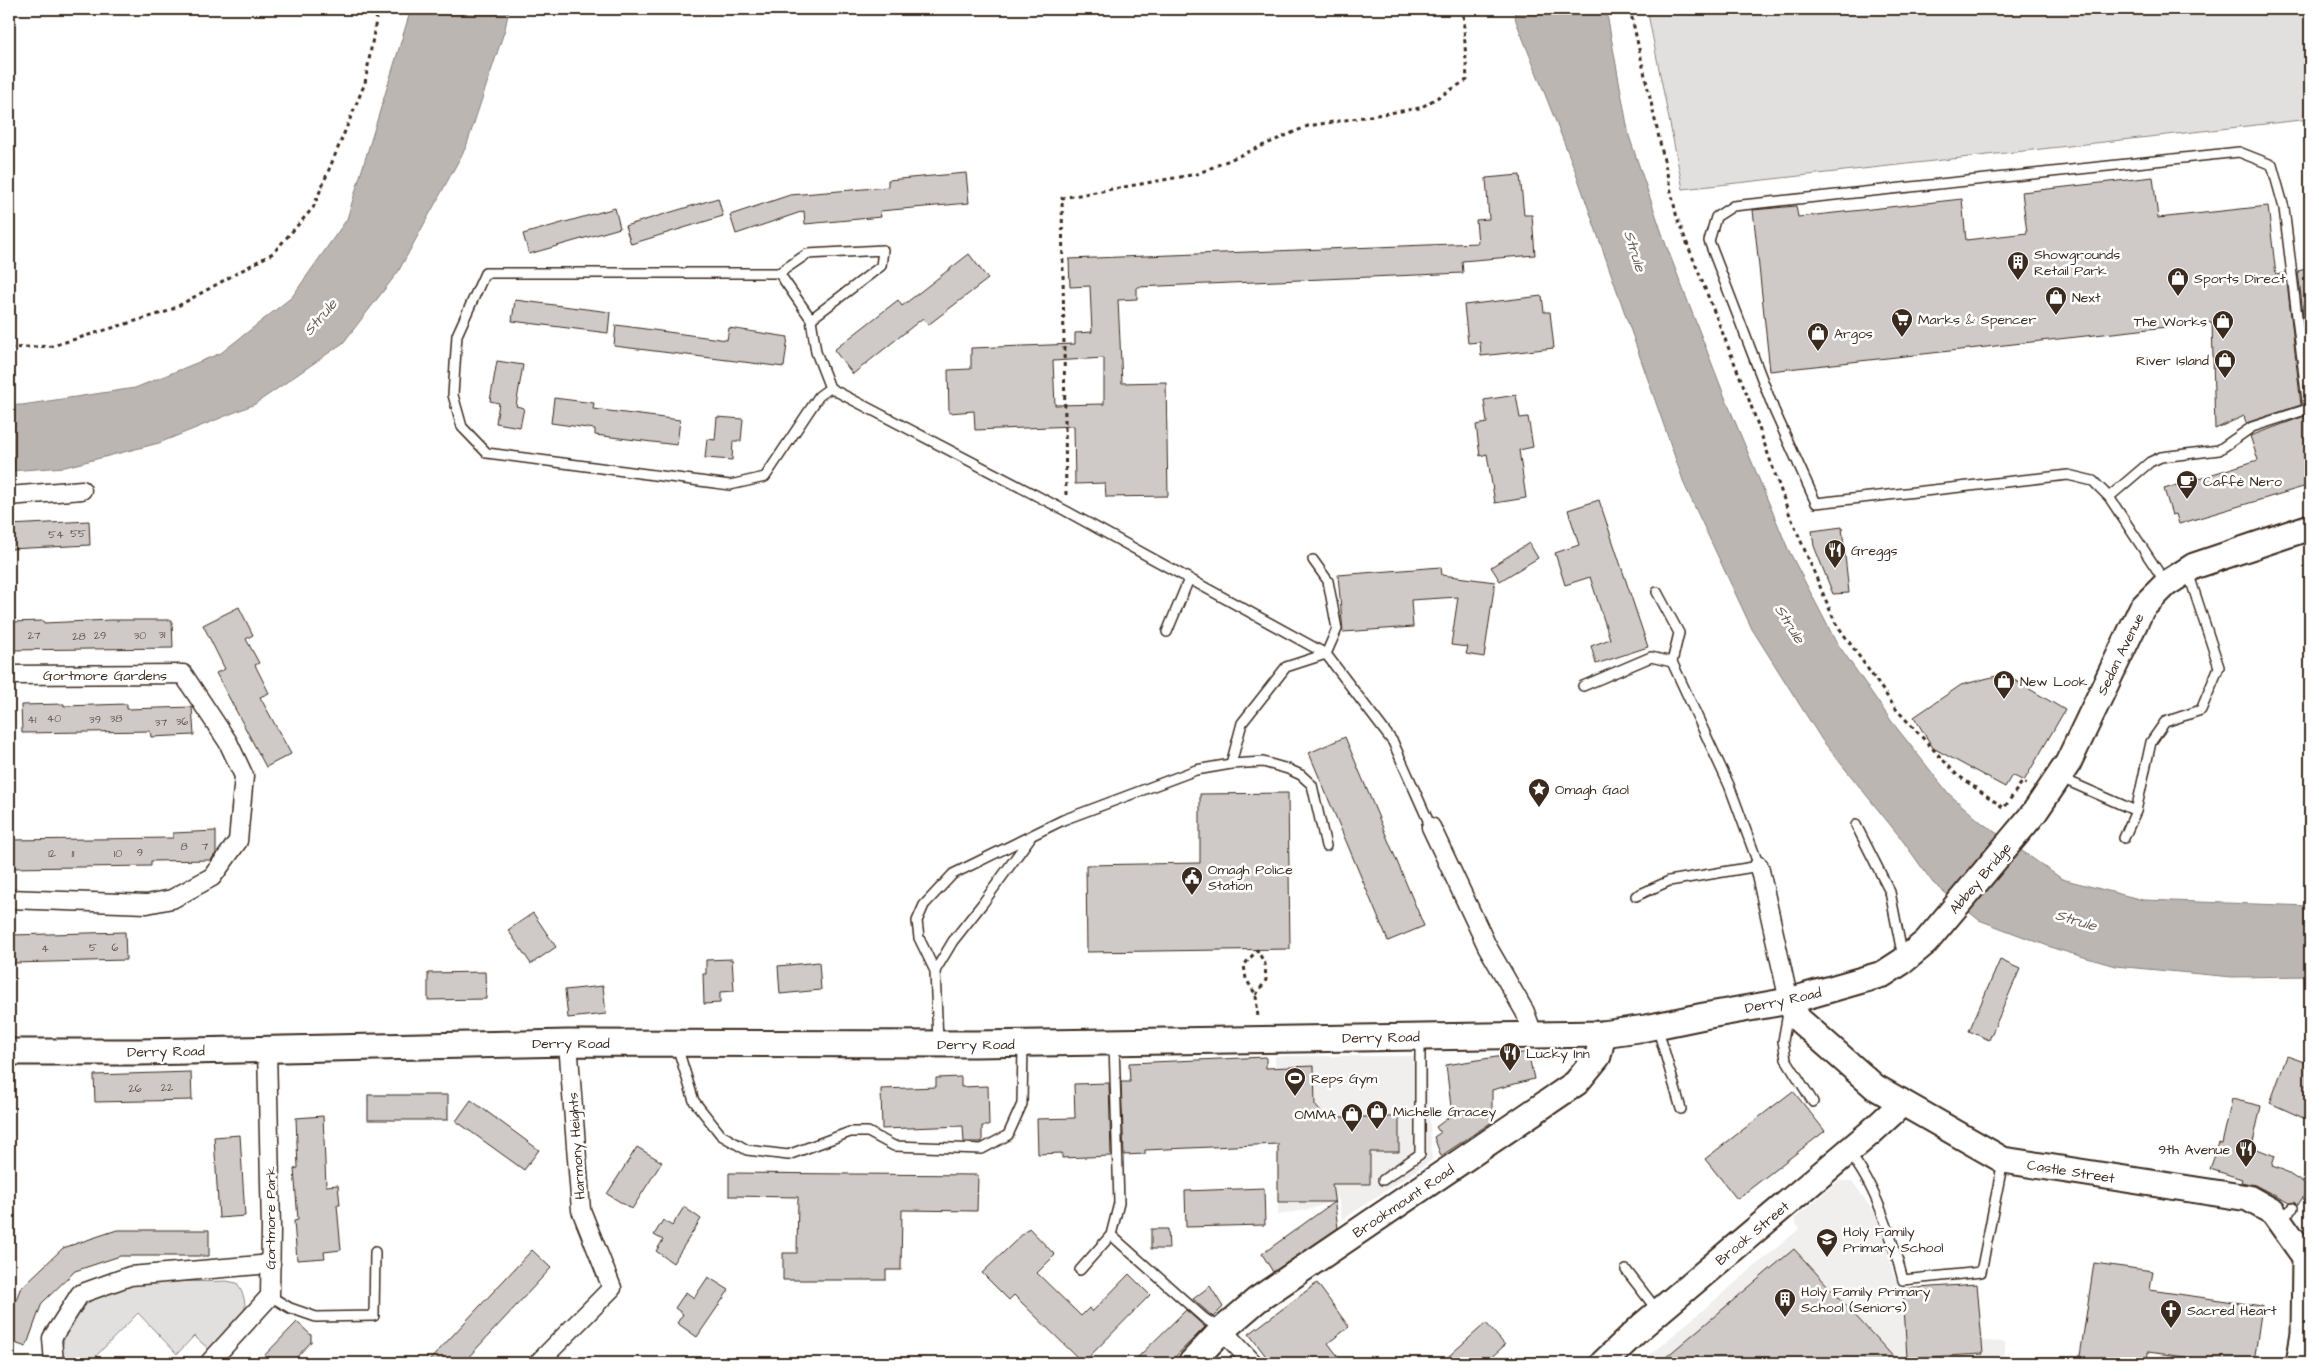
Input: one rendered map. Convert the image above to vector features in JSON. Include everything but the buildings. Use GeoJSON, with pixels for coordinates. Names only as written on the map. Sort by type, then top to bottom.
{"type":"FeatureCollection","features":[{"type":"Feature","properties":{"kind":"main road","name":"Sedan Avenue"},"geometry":{"type":"LineString","coordinates":[[2034,813],[2068,763],[2142,608],[2166,584],[2194,566],[2310,527]]}},
{"type":"Feature","properties":{"kind":"main road","name":"Abbey Bridge"},"geometry":{"type":"LineString","coordinates":[[1926,942],[2034,813]]}},
{"type":"Feature","properties":{"kind":"main road","name":"Derry Road"},"geometry":{"type":"LineString","coordinates":[[9,1052],[568,1043],[938,1044],[1603,1034],[1657,1026],[1789,1001],[1883,974],[1903,961],[1926,942]]}},
{"type":"Feature","properties":{"kind":"main road","name":"Castle Street"},"geometry":{"type":"LineString","coordinates":[[1789,1001],[1798,1019],[1875,1087],[2003,1160],[2248,1198],[2273,1212],[2286,1214],[2305,1257],[2307,1331],[2299,1363]]}},
{"type":"Feature","properties":{"kind":"main road","name":"Brookmount Road"},"geometry":{"type":"LineString","coordinates":[[1192,1363],[1222,1330],[1257,1300],[1576,1083],[1598,1056],[1603,1034]]}},
{"type":"Feature","properties":{"kind":"main road","name":"Brook Street"},"geometry":{"type":"LineString","coordinates":[[1603,1363],[1659,1312],[1848,1152],[1894,1111],[1900,1100]]}},
{"type":"Feature","properties":{"kind":"street"},"geometry":{"type":"LineString","coordinates":[[9,496],[82,490]]}},
{"type":"Feature","properties":{"kind":"street","name":"Gortmore Gardens"},"geometry":{"type":"LineString","coordinates":[[9,676],[183,674],[228,742],[244,776],[238,841],[212,877],[172,899],[147,904],[9,900]]}},
{"type":"Feature","properties":{"kind":"street"},"geometry":{"type":"LineString","coordinates":[[1431,828],[1488,946],[1526,1012],[1533,1034]]}},
{"type":"Feature","properties":{"kind":"street"},"geometry":{"type":"LineString","coordinates":[[1759,866],[1789,1001]]}},
{"type":"Feature","properties":{"kind":"street","name":"Harmony Heights"},"geometry":{"type":"LineString","coordinates":[[538,1363],[612,1288],[581,1210],[568,1043]]}},
{"type":"Feature","properties":{"kind":"street","name":"Gortmore Park"},"geometry":{"type":"LineString","coordinates":[[267,1049],[270,1296]]}},
{"type":"Feature","properties":{"kind":"street"},"geometry":{"type":"LineString","coordinates":[[54,1363],[52,1338],[80,1294],[130,1276],[271,1264]]}},
{"type":"Feature","properties":{"kind":"street"},"geometry":{"type":"LineString","coordinates":[[209,1363],[270,1296]]}},
{"type":"Feature","properties":{"kind":"street"},"geometry":{"type":"LineString","coordinates":[[1222,1330],[1253,1363]]}},
{"type":"Feature","properties":{"kind":"lane"},"geometry":{"type":"LineString","coordinates":[[2109,496],[2150,462],[2161,457],[2219,450],[2252,427],[2308,409],[2284,208],[2272,165],[2239,152],[1733,206],[1716,217],[1709,240],[1774,410],[1816,503],[2068,475],[2093,481],[2109,496],[2166,584]]}},
{"type":"Feature","properties":{"kind":"lane"},"geometry":{"type":"LineString","coordinates":[[811,318],[881,266],[883,250],[807,254],[778,274],[485,273],[457,336],[453,395],[462,427],[487,453],[730,485],[765,477],[819,396],[830,388]]}},
{"type":"Feature","properties":{"kind":"lane"},"geometry":{"type":"LineString","coordinates":[[778,274],[811,318],[816,352],[830,388],[1066,510],[1326,654],[1394,742],[1431,828]]}},
{"type":"Feature","properties":{"kind":"lane"},"geometry":{"type":"LineString","coordinates":[[1232,764],[1242,722],[1286,667],[1326,654],[1337,629],[1328,581],[1313,560]]}},
{"type":"Feature","properties":{"kind":"lane"},"geometry":{"type":"LineString","coordinates":[[2124,838],[2136,811],[2151,742],[2165,722],[2201,710],[2219,667],[2188,571]]}},
{"type":"Feature","properties":{"kind":"lane"},"geometry":{"type":"LineString","coordinates":[[1167,632],[1189,579]]}},
{"type":"Feature","properties":{"kind":"lane"},"geometry":{"type":"LineString","coordinates":[[1636,896],[1669,881],[1759,866],[1729,785],[1672,662],[1678,633],[1657,592]]}},
{"type":"Feature","properties":{"kind":"lane"},"geometry":{"type":"LineString","coordinates":[[1583,686],[1651,657],[1672,662]]}},
{"type":"Feature","properties":{"kind":"lane"},"geometry":{"type":"LineString","coordinates":[[938,1044],[935,971],[919,938],[917,921],[924,905],[953,874],[1064,820],[1188,773],[1232,764],[1263,762],[1288,768],[1301,775],[1312,785],[1326,846]]}},
{"type":"Feature","properties":{"kind":"lane"},"geometry":{"type":"LineString","coordinates":[[2058,777],[2136,811]]}},
{"type":"Feature","properties":{"kind":"lane"},"geometry":{"type":"LineString","coordinates":[[1856,824],[1890,892],[1903,961]]}},
{"type":"Feature","properties":{"kind":"lane"},"geometry":{"type":"LineString","coordinates":[[935,971],[953,941],[1030,837]]}},
{"type":"Feature","properties":{"kind":"lane"},"geometry":{"type":"LineString","coordinates":[[998,853],[1014,860]]}},
{"type":"Feature","properties":{"kind":"lane"},"geometry":{"type":"LineString","coordinates":[[1789,1001],[1783,1041],[1786,1059],[1813,1102]]}},
{"type":"Feature","properties":{"kind":"lane"},"geometry":{"type":"LineString","coordinates":[[1657,1026],[1681,1109]]}},
{"type":"Feature","properties":{"kind":"lane"},"geometry":{"type":"LineString","coordinates":[[1383,1180],[1420,1154],[1420,1036]]}},
{"type":"Feature","properties":{"kind":"lane"},"geometry":{"type":"LineString","coordinates":[[1080,1270],[1111,1235],[1118,1204],[1113,1041]]}},
{"type":"Feature","properties":{"kind":"lane"},"geometry":{"type":"LineString","coordinates":[[676,1043],[694,1101],[721,1135],[747,1150],[788,1155],[850,1132],[868,1132],[894,1146],[982,1149],[1008,1135],[1022,1104],[1023,1043]]}},
{"type":"Feature","properties":{"kind":"lane"},"geometry":{"type":"LineString","coordinates":[[1848,1152],[1861,1167],[1886,1224],[1893,1241],[1903,1280],[1981,1272],[2003,1160]]}},
{"type":"Feature","properties":{"kind":"lane"},"geometry":{"type":"LineString","coordinates":[[1111,1235],[1204,1318],[1222,1330]]}},
{"type":"Feature","properties":{"kind":"lane"},"geometry":{"type":"LineString","coordinates":[[270,1296],[290,1308],[316,1317],[374,1316],[375,1252]]}},
{"type":"Feature","properties":{"kind":"lane"},"geometry":{"type":"LineString","coordinates":[[1626,1270],[1659,1312]]}},
{"type":"Feature","properties":{"kind":"path"},"geometry":{"type":"LineString","coordinates":[[9,348],[52,346],[169,311],[272,253],[313,208],[365,83],[378,9]]}},
{"type":"Feature","properties":{"kind":"path"},"geometry":{"type":"LineString","coordinates":[[1066,510],[1062,198],[1197,174],[1308,126],[1420,108],[1467,80],[1463,9]]}},
{"type":"Feature","properties":{"kind":"path"},"geometry":{"type":"LineString","coordinates":[[1256,995],[1266,980],[1265,964],[1257,950],[1244,965],[1246,979],[1256,995],[1260,1039]]}},
{"type":"Feature","properties":{"kind":"shaded area"},"geometry":{"type":"Polygon","coordinates":[[[1647,9],[2310,9],[2310,119],[1683,189],[1647,9]]]}},
{"type":"Feature","properties":{"kind":"shaded area"},"geometry":{"type":"Polygon","coordinates":[[[1275,1056],[1426,1056],[1432,1160],[1342,1220],[1338,1197],[1334,1201],[1311,1209],[1278,1215],[1275,1056]]]}},
{"type":"Feature","properties":{"kind":"shaded area","name":"Holy Family Primary School"},"geometry":{"type":"Polygon","coordinates":[[[1838,1181],[1852,1181],[1878,1218],[1894,1276],[1903,1288],[1977,1284],[1983,1341],[2005,1342],[2005,1363],[1640,1363],[1799,1229],[1794,1219],[1838,1181]]]}},
{"type":"Feature","properties":{"kind":"shaded area"},"geometry":{"type":"Polygon","coordinates":[[[226,1281],[237,1283],[243,1295],[244,1313],[235,1328],[211,1351],[194,1336],[177,1354],[138,1313],[96,1356],[102,1363],[62,1363],[62,1348],[66,1333],[73,1320],[94,1298],[108,1290],[137,1282],[226,1281]]]}},
{"type":"Feature","properties":{"kind":"water","name":"Strule"},"geometry":{"type":"Polygon","coordinates":[[[411,9],[509,9],[505,29],[466,147],[398,272],[343,343],[255,404],[159,443],[65,467],[9,471],[9,405],[22,405],[135,388],[221,353],[292,297],[347,219],[411,9]]]}},
{"type":"Feature","properties":{"kind":"water","name":"Strule"},"geometry":{"type":"Polygon","coordinates":[[[1514,9],[1606,9],[1629,136],[1666,245],[1724,395],[1788,549],[1835,640],[1892,722],[1949,794],[1982,823],[2062,879],[2143,900],[2310,906],[2310,976],[2232,977],[2115,966],[2056,949],[1979,920],[1933,883],[1900,837],[1822,740],[1752,629],[1685,486],[1575,170],[1516,21],[1514,9]]]}},
{"type":"Feature","properties":{"kind":"place","name":"Showgrounds Retail Park"},"geometry":{"type":"Point","coordinates":[2018,281]}},
{"type":"Feature","properties":{"kind":"place","name":"Sports Direct"},"geometry":{"type":"Point","coordinates":[2178,297]}},
{"type":"Feature","properties":{"kind":"place","name":"Next"},"geometry":{"type":"Point","coordinates":[2056,316]}},
{"type":"Feature","properties":{"kind":"place","name":"Marks & Spencer"},"geometry":{"type":"Point","coordinates":[1902,338]}},
{"type":"Feature","properties":{"kind":"place","name":"The Works"},"geometry":{"type":"Point","coordinates":[2223,340]}},
{"type":"Feature","properties":{"kind":"place","name":"Argos"},"geometry":{"type":"Point","coordinates":[1818,352]}},
{"type":"Feature","properties":{"kind":"place","name":"River Island"},"geometry":{"type":"Point","coordinates":[2225,379]}},
{"type":"Feature","properties":{"kind":"place","name":"Caffè Nero"},"geometry":{"type":"Point","coordinates":[2187,500]}},
{"type":"Feature","properties":{"kind":"place","name":"Greggs"},"geometry":{"type":"Point","coordinates":[1835,569]}},
{"type":"Feature","properties":{"kind":"place","name":"New Look"},"geometry":{"type":"Point","coordinates":[2004,700]}},
{"type":"Feature","properties":{"kind":"place","name":"Omagh Gaol"},"geometry":{"type":"Point","coordinates":[1539,808]}},
{"type":"Feature","properties":{"kind":"place","name":"Omagh Police Station"},"geometry":{"type":"Point","coordinates":[1192,896]}},
{"type":"Feature","properties":{"kind":"place","name":"Lucky Inn"},"geometry":{"type":"Point","coordinates":[1510,1072]}},
{"type":"Feature","properties":{"kind":"place","name":"Reps Gym"},"geometry":{"type":"Point","coordinates":[1295,1097]}},
{"type":"Feature","properties":{"kind":"place","name":"Michelle Gracey"},"geometry":{"type":"Point","coordinates":[1377,1130]}},
{"type":"Feature","properties":{"kind":"place","name":"OMMA"},"geometry":{"type":"Point","coordinates":[1352,1133]}},
{"type":"Feature","properties":{"kind":"place","name":"9th Avenue"},"geometry":{"type":"Point","coordinates":[2246,1168]}},
{"type":"Feature","properties":{"kind":"place","name":"Holy Family Primary School"},"geometry":{"type":"Point","coordinates":[1827,1258]}},
{"type":"Feature","properties":{"kind":"place","name":"Holy Family Primary School (Seniors)"},"geometry":{"type":"Point","coordinates":[1785,1318]}},
{"type":"Feature","properties":{"kind":"place","name":"Sacred Heart"},"geometry":{"type":"Point","coordinates":[2171,1329]}}]}
